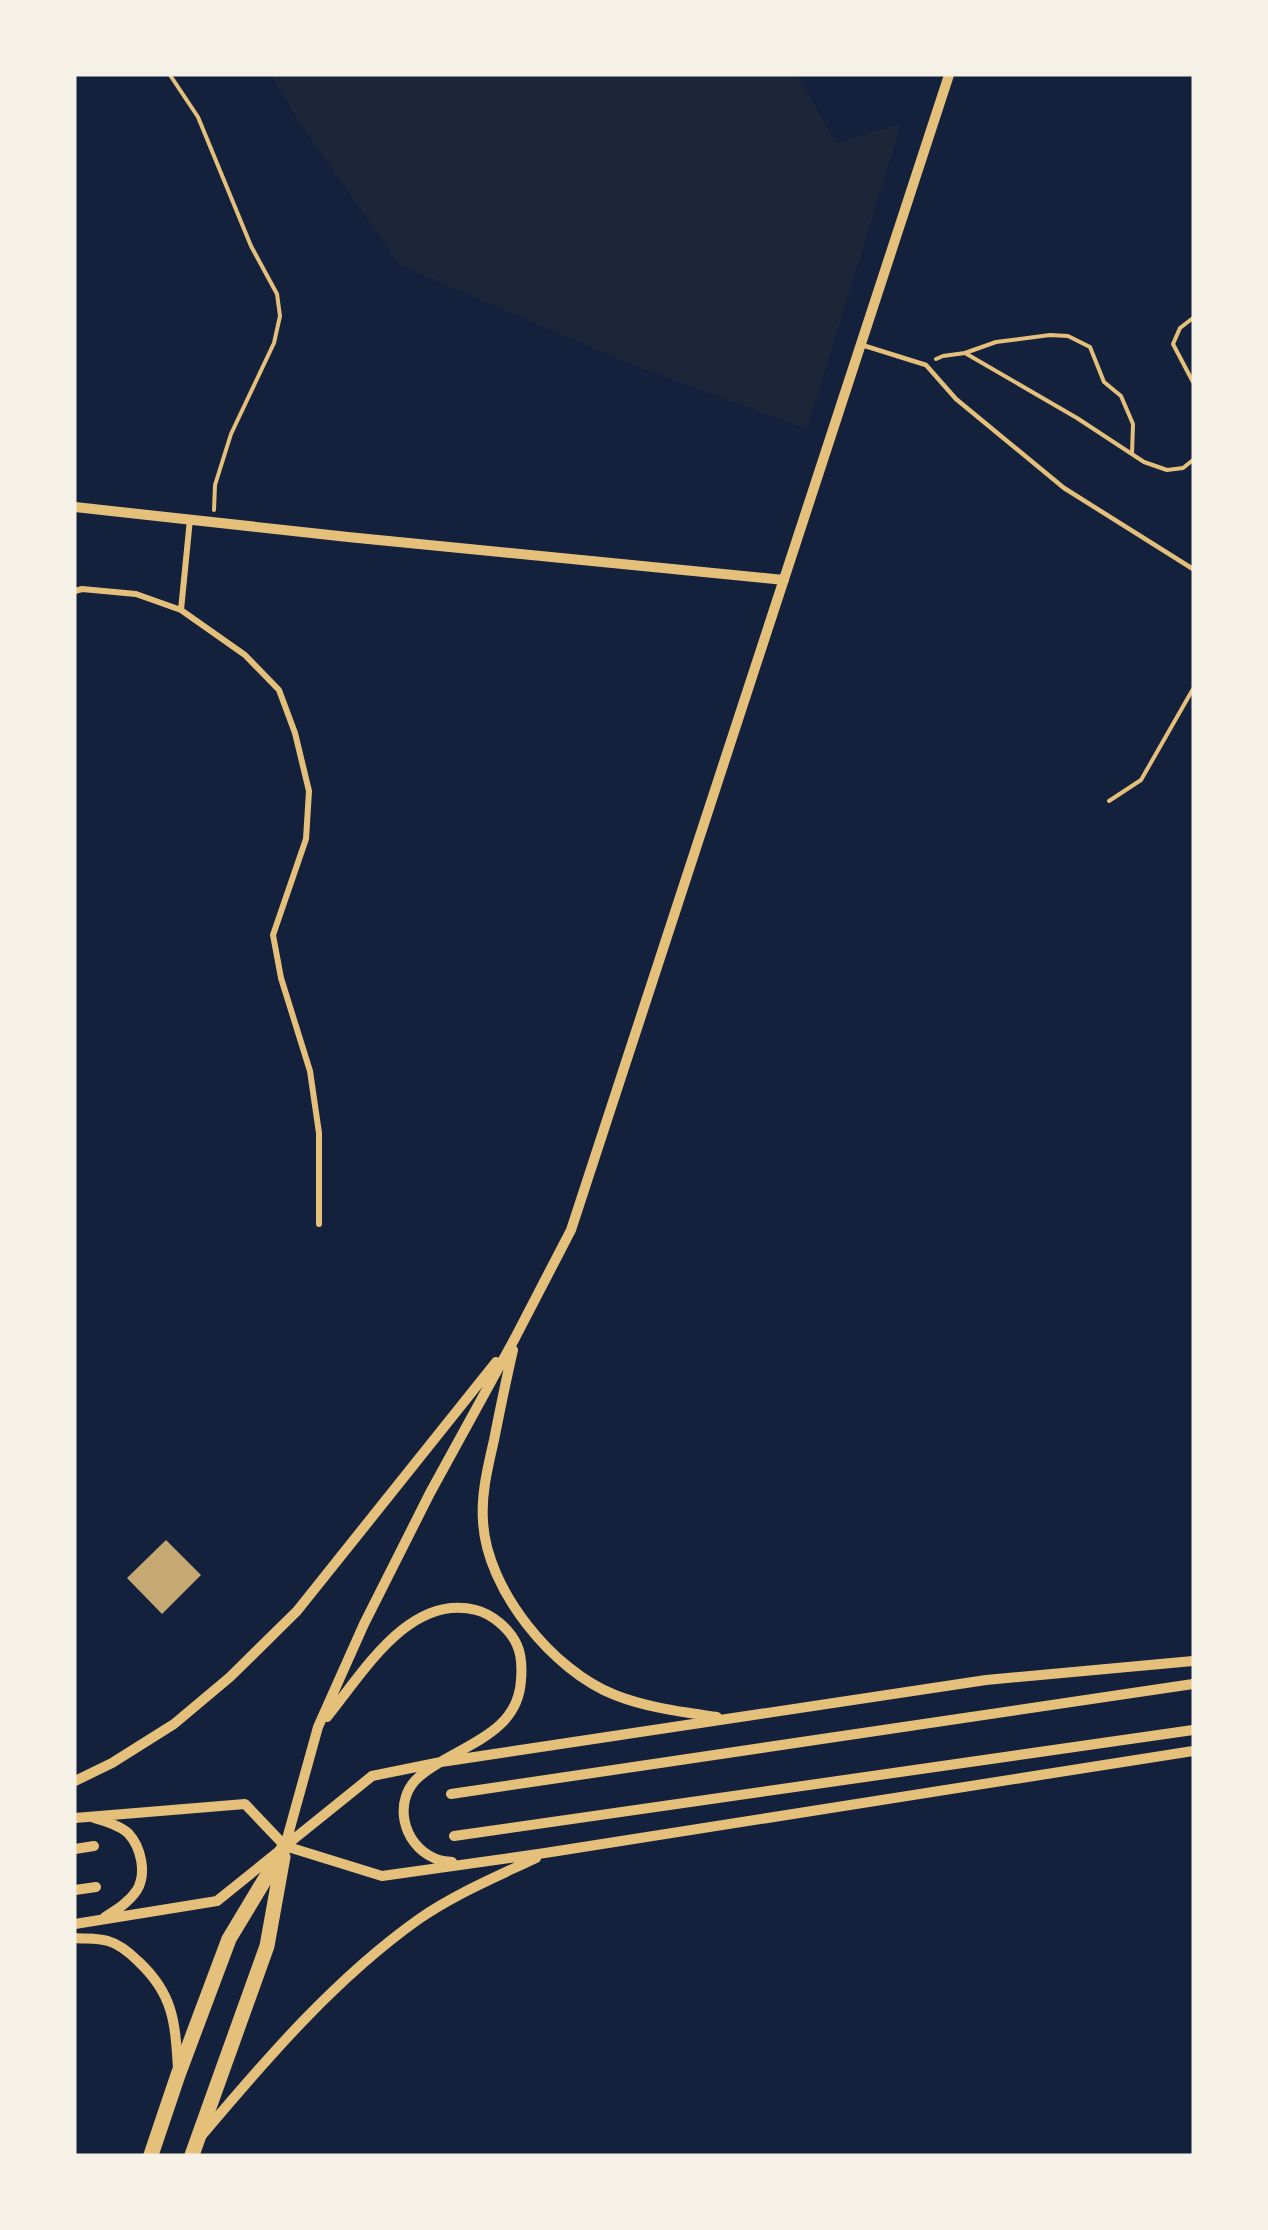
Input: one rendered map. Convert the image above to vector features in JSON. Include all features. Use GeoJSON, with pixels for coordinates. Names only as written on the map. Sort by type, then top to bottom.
{"type":"FeatureCollection","features":[{"type":"Feature","properties":{"kind":"main road"},"geometry":{"type":"LineString","coordinates":[[150,2155],[229,1939],[285,1846]]}},
{"type":"Feature","properties":{"kind":"main road"},"geometry":{"type":"LineString","coordinates":[[194,2148],[267,1946],[285,1846]]}},
{"type":"Feature","properties":{"kind":"street"},"geometry":{"type":"LineString","coordinates":[[285,1846],[318,1727],[364,1624],[425,1503],[571,1230],[949,75]]}},
{"type":"Feature","properties":{"kind":"street"},"geometry":{"type":"LineString","coordinates":[[75,507],[784,580]]}},
{"type":"Feature","properties":{"kind":"street"},"geometry":{"type":"LineString","coordinates":[[181,610],[190,519]]}},
{"type":"Feature","properties":{"kind":"street"},"geometry":{"type":"LineString","coordinates":[[75,591],[82,589],[136,594],[181,610],[245,655],[279,690],[295,733],[309,791],[306,839],[273,935],[281,978],[311,1082],[319,1133],[319,1224]]}},
{"type":"Feature","properties":{"kind":"street"},"geometry":{"type":"LineString","coordinates":[[515,1338],[486,1478],[483,1521],[491,1558],[510,1600],[539,1640],[576,1673],[614,1695],[665,1710],[729,1719]]}},
{"type":"Feature","properties":{"kind":"street"},"geometry":{"type":"LineString","coordinates":[[75,1781],[112,1763],[174,1724],[230,1677],[297,1611],[515,1338]]}},
{"type":"Feature","properties":{"kind":"street"},"geometry":{"type":"LineString","coordinates":[[318,1727],[387,1645],[411,1623],[425,1614],[444,1608],[463,1607],[483,1612],[502,1625],[516,1644],[522,1663],[520,1689],[514,1707],[501,1724],[477,1742],[419,1776],[408,1791],[402,1811],[405,1827],[418,1847],[434,1859],[461,1864]]}},
{"type":"Feature","properties":{"kind":"street"},"geometry":{"type":"LineString","coordinates":[[75,1924],[217,1901],[372,1776],[441,1762],[986,1680],[1193,1661]]}},
{"type":"Feature","properties":{"kind":"street"},"geometry":{"type":"LineString","coordinates":[[451,1794],[1193,1684]]}},
{"type":"Feature","properties":{"kind":"street"},"geometry":{"type":"LineString","coordinates":[[454,1836],[1193,1730]]}},
{"type":"Feature","properties":{"kind":"street"},"geometry":{"type":"LineString","coordinates":[[81,1817],[245,1804],[285,1846],[382,1876],[546,1853],[1193,1751]]}},
{"type":"Feature","properties":{"kind":"street"},"geometry":{"type":"LineString","coordinates":[[81,1817],[110,1822],[128,1833],[138,1851],[143,1867],[138,1888],[123,1906],[100,1920]]}},
{"type":"Feature","properties":{"kind":"street"},"geometry":{"type":"LineString","coordinates":[[75,1849],[94,1846]]}},
{"type":"Feature","properties":{"kind":"street"},"geometry":{"type":"LineString","coordinates":[[194,2148],[256,2071],[373,1954],[420,1919],[464,1893],[546,1853]]}},
{"type":"Feature","properties":{"kind":"street"},"geometry":{"type":"LineString","coordinates":[[75,1890],[96,1887]]}},
{"type":"Feature","properties":{"kind":"street"},"geometry":{"type":"LineString","coordinates":[[75,1938],[109,1941],[131,1954],[163,1989],[176,2032],[178,2075]]}},
{"type":"Feature","properties":{"kind":"lane"},"geometry":{"type":"LineString","coordinates":[[862,345],[926,365],[956,399],[1064,488],[1193,569]]}},
{"type":"Feature","properties":{"kind":"path"},"geometry":{"type":"LineString","coordinates":[[170,75],[198,117],[251,246],[277,294],[280,316],[274,343],[231,434],[215,485],[214,522]]}},
{"type":"Feature","properties":{"kind":"path"},"geometry":{"type":"LineString","coordinates":[[1193,318],[1179,328],[1173,344],[1193,382]]}},
{"type":"Feature","properties":{"kind":"path"},"geometry":{"type":"LineString","coordinates":[[926,365],[943,356],[965,353],[996,342],[1050,335],[1068,336],[1090,347],[1104,382],[1121,396],[1133,424],[1132,455]]}},
{"type":"Feature","properties":{"kind":"path"},"geometry":{"type":"LineString","coordinates":[[965,353],[1077,417],[1144,462],[1167,470],[1183,468],[1193,460]]}},
{"type":"Feature","properties":{"kind":"path"},"geometry":{"type":"LineString","coordinates":[[1109,801],[1141,780],[1193,689]]}},
{"type":"Feature","properties":{"kind":"shaded area"},"geometry":{"type":"Polygon","coordinates":[[[271,75],[797,75],[836,143],[901,124],[807,429],[636,366],[400,265],[300,123],[271,75]]]}},
{"type":"Feature","properties":{"kind":"building"},"geometry":{"type":"Polygon","coordinates":[[[166,1540],[201,1575],[162,1614],[127,1578],[166,1540]]]}}]}
